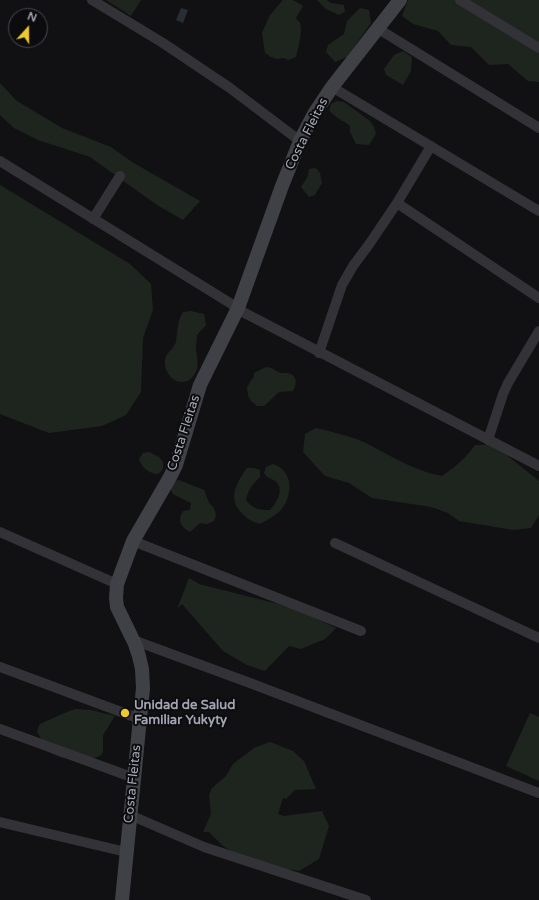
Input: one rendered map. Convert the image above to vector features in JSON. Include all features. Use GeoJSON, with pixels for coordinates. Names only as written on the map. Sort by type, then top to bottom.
{"type":"FeatureCollection","features":[{"type":"Feature","properties":{"kind":"main road","name":"Costa Fleitas"},"geometry":{"type":"LineString","coordinates":[[122,900],[143,688],[142,669],[139,656],[117,607],[116,584],[132,541],[172,472],[181,450],[189,418],[200,385],[237,309],[300,141],[314,114],[332,87],[400,0]]}},
{"type":"Feature","properties":{"kind":"street"},"geometry":{"type":"LineString","coordinates":[[92,0],[175,51],[230,88],[300,141]]}},
{"type":"Feature","properties":{"kind":"street"},"geometry":{"type":"LineString","coordinates":[[460,0],[539,48]]}},
{"type":"Feature","properties":{"kind":"street"},"geometry":{"type":"LineString","coordinates":[[377,28],[539,128]]}},
{"type":"Feature","properties":{"kind":"street"},"geometry":{"type":"LineString","coordinates":[[332,87],[539,211]]}},
{"type":"Feature","properties":{"kind":"street"},"geometry":{"type":"LineString","coordinates":[[319,353],[342,285],[353,266],[396,203],[431,146]]}},
{"type":"Feature","properties":{"kind":"street"},"geometry":{"type":"LineString","coordinates":[[0,162],[237,309],[319,353],[539,466]]}},
{"type":"Feature","properties":{"kind":"street"},"geometry":{"type":"LineString","coordinates":[[93,219],[120,176]]}},
{"type":"Feature","properties":{"kind":"street"},"geometry":{"type":"LineString","coordinates":[[396,203],[539,298]]}},
{"type":"Feature","properties":{"kind":"street"},"geometry":{"type":"LineString","coordinates":[[488,440],[508,383],[539,331]]}},
{"type":"Feature","properties":{"kind":"street"},"geometry":{"type":"LineString","coordinates":[[0,532],[116,584]]}},
{"type":"Feature","properties":{"kind":"street"},"geometry":{"type":"LineString","coordinates":[[132,541],[361,631]]}},
{"type":"Feature","properties":{"kind":"street"},"geometry":{"type":"LineString","coordinates":[[335,543],[539,638]]}},
{"type":"Feature","properties":{"kind":"street"},"geometry":{"type":"LineString","coordinates":[[133,640],[539,793]]}},
{"type":"Feature","properties":{"kind":"street"},"geometry":{"type":"LineString","coordinates":[[0,668],[140,719]]}},
{"type":"Feature","properties":{"kind":"street"},"geometry":{"type":"LineString","coordinates":[[0,729],[134,778]]}},
{"type":"Feature","properties":{"kind":"street"},"geometry":{"type":"LineString","coordinates":[[130,815],[204,847],[366,900]]}},
{"type":"Feature","properties":{"kind":"street"},"geometry":{"type":"LineString","coordinates":[[0,822],[126,852]]}},
{"type":"Feature","properties":{"kind":"shaded area"},"geometry":{"type":"Polygon","coordinates":[[[106,0],[141,0],[131,16],[106,0]]]}},
{"type":"Feature","properties":{"kind":"shaded area"},"geometry":{"type":"Polygon","coordinates":[[[283,0],[293,0],[303,6],[296,18],[300,23],[301,31],[296,57],[289,60],[283,58],[277,59],[265,53],[262,33],[270,15],[283,0]]]}},
{"type":"Feature","properties":{"kind":"shaded area"},"geometry":{"type":"Polygon","coordinates":[[[317,0],[327,0],[331,3],[344,5],[345,12],[339,15],[326,9],[317,0]]]}},
{"type":"Feature","properties":{"kind":"shaded area"},"geometry":{"type":"Polygon","coordinates":[[[408,0],[539,0],[539,82],[528,81],[508,64],[489,65],[471,47],[451,45],[438,31],[413,24],[402,16],[408,0]]]}},
{"type":"Feature","properties":{"kind":"shaded area"},"geometry":{"type":"Polygon","coordinates":[[[181,8],[188,10],[183,23],[176,20],[181,8]]]}},
{"type":"Feature","properties":{"kind":"shaded area"},"geometry":{"type":"Polygon","coordinates":[[[360,8],[369,10],[371,23],[347,57],[335,62],[326,52],[328,45],[344,34],[347,21],[360,8]]]}},
{"type":"Feature","properties":{"kind":"shaded area"},"geometry":{"type":"Polygon","coordinates":[[[403,51],[412,57],[411,71],[403,85],[386,75],[384,69],[394,55],[403,51]]]}},
{"type":"Feature","properties":{"kind":"shaded area"},"geometry":{"type":"Polygon","coordinates":[[[0,83],[17,101],[62,128],[111,147],[132,162],[200,201],[183,220],[157,205],[90,157],[38,140],[14,128],[0,115],[0,83]]]}},
{"type":"Feature","properties":{"kind":"shaded area"},"geometry":{"type":"Polygon","coordinates":[[[337,101],[344,102],[370,121],[376,134],[369,145],[356,144],[350,132],[350,126],[329,110],[331,104],[337,101]]]}},
{"type":"Feature","properties":{"kind":"shaded area"},"geometry":{"type":"Polygon","coordinates":[[[316,168],[320,173],[322,183],[315,195],[309,197],[301,187],[308,176],[309,169],[316,168]]]}},
{"type":"Feature","properties":{"kind":"shaded area"},"geometry":{"type":"Polygon","coordinates":[[[0,185],[130,264],[151,284],[153,310],[143,338],[141,392],[126,415],[102,426],[49,433],[0,414],[0,185]]]}},
{"type":"Feature","properties":{"kind":"shaded area"},"geometry":{"type":"Polygon","coordinates":[[[191,311],[204,314],[206,325],[197,335],[196,347],[198,367],[188,381],[182,382],[172,378],[168,373],[165,367],[165,360],[175,344],[181,315],[183,312],[191,311]]]}},
{"type":"Feature","properties":{"kind":"shaded area"},"geometry":{"type":"Polygon","coordinates":[[[266,367],[272,368],[280,373],[291,374],[296,380],[296,384],[293,391],[279,392],[264,406],[257,406],[251,401],[247,388],[254,377],[254,373],[266,367]]]}},
{"type":"Feature","properties":{"kind":"shaded area"},"geometry":{"type":"Polygon","coordinates":[[[316,428],[341,434],[366,443],[412,467],[442,476],[460,462],[475,445],[494,445],[539,481],[539,515],[531,528],[513,530],[459,521],[448,513],[431,507],[372,498],[349,483],[325,476],[303,452],[305,434],[316,428]]]}},
{"type":"Feature","properties":{"kind":"shaded area"},"geometry":{"type":"Polygon","coordinates":[[[149,452],[159,457],[163,462],[163,469],[158,474],[148,471],[140,462],[139,459],[143,453],[149,452]]]}},
{"type":"Feature","properties":{"kind":"shaded area"},"geometry":{"type":"Polygon","coordinates":[[[273,464],[280,467],[288,478],[288,497],[281,510],[260,524],[248,519],[241,513],[236,505],[234,494],[240,478],[247,468],[260,470],[260,477],[251,487],[246,500],[256,508],[270,510],[275,504],[280,491],[278,484],[264,473],[266,467],[273,464]]]}},
{"type":"Feature","properties":{"kind":"shaded area"},"geometry":{"type":"Polygon","coordinates":[[[179,480],[204,490],[209,503],[214,508],[216,515],[214,521],[207,524],[200,523],[190,532],[182,526],[180,521],[181,515],[183,511],[190,510],[191,503],[173,494],[170,488],[173,482],[179,480]]]}},
{"type":"Feature","properties":{"kind":"shaded area"},"geometry":{"type":"Polygon","coordinates":[[[189,578],[199,584],[278,604],[304,613],[336,628],[325,639],[301,649],[289,646],[265,671],[247,665],[223,651],[182,604],[177,609],[189,578]]]}},
{"type":"Feature","properties":{"kind":"shaded area"},"geometry":{"type":"Polygon","coordinates":[[[76,709],[91,710],[115,716],[103,735],[103,752],[100,756],[88,759],[59,757],[48,750],[37,732],[39,725],[42,723],[76,709]]]}},
{"type":"Feature","properties":{"kind":"shaded area"},"geometry":{"type":"Polygon","coordinates":[[[530,713],[539,717],[539,781],[506,766],[530,713]]]}},
{"type":"Feature","properties":{"kind":"shaded area"},"geometry":{"type":"Polygon","coordinates":[[[270,742],[293,751],[304,761],[316,789],[295,790],[286,799],[283,798],[278,814],[284,816],[322,811],[329,826],[319,859],[299,871],[270,867],[238,856],[222,845],[209,832],[203,832],[211,814],[209,795],[212,788],[226,776],[233,764],[254,748],[270,742]]]}},
{"type":"Feature","properties":{"kind":"place","name":"Unidad de Salud Familiar Yukyty"},"geometry":{"type":"Point","coordinates":[125,713]}}]}
